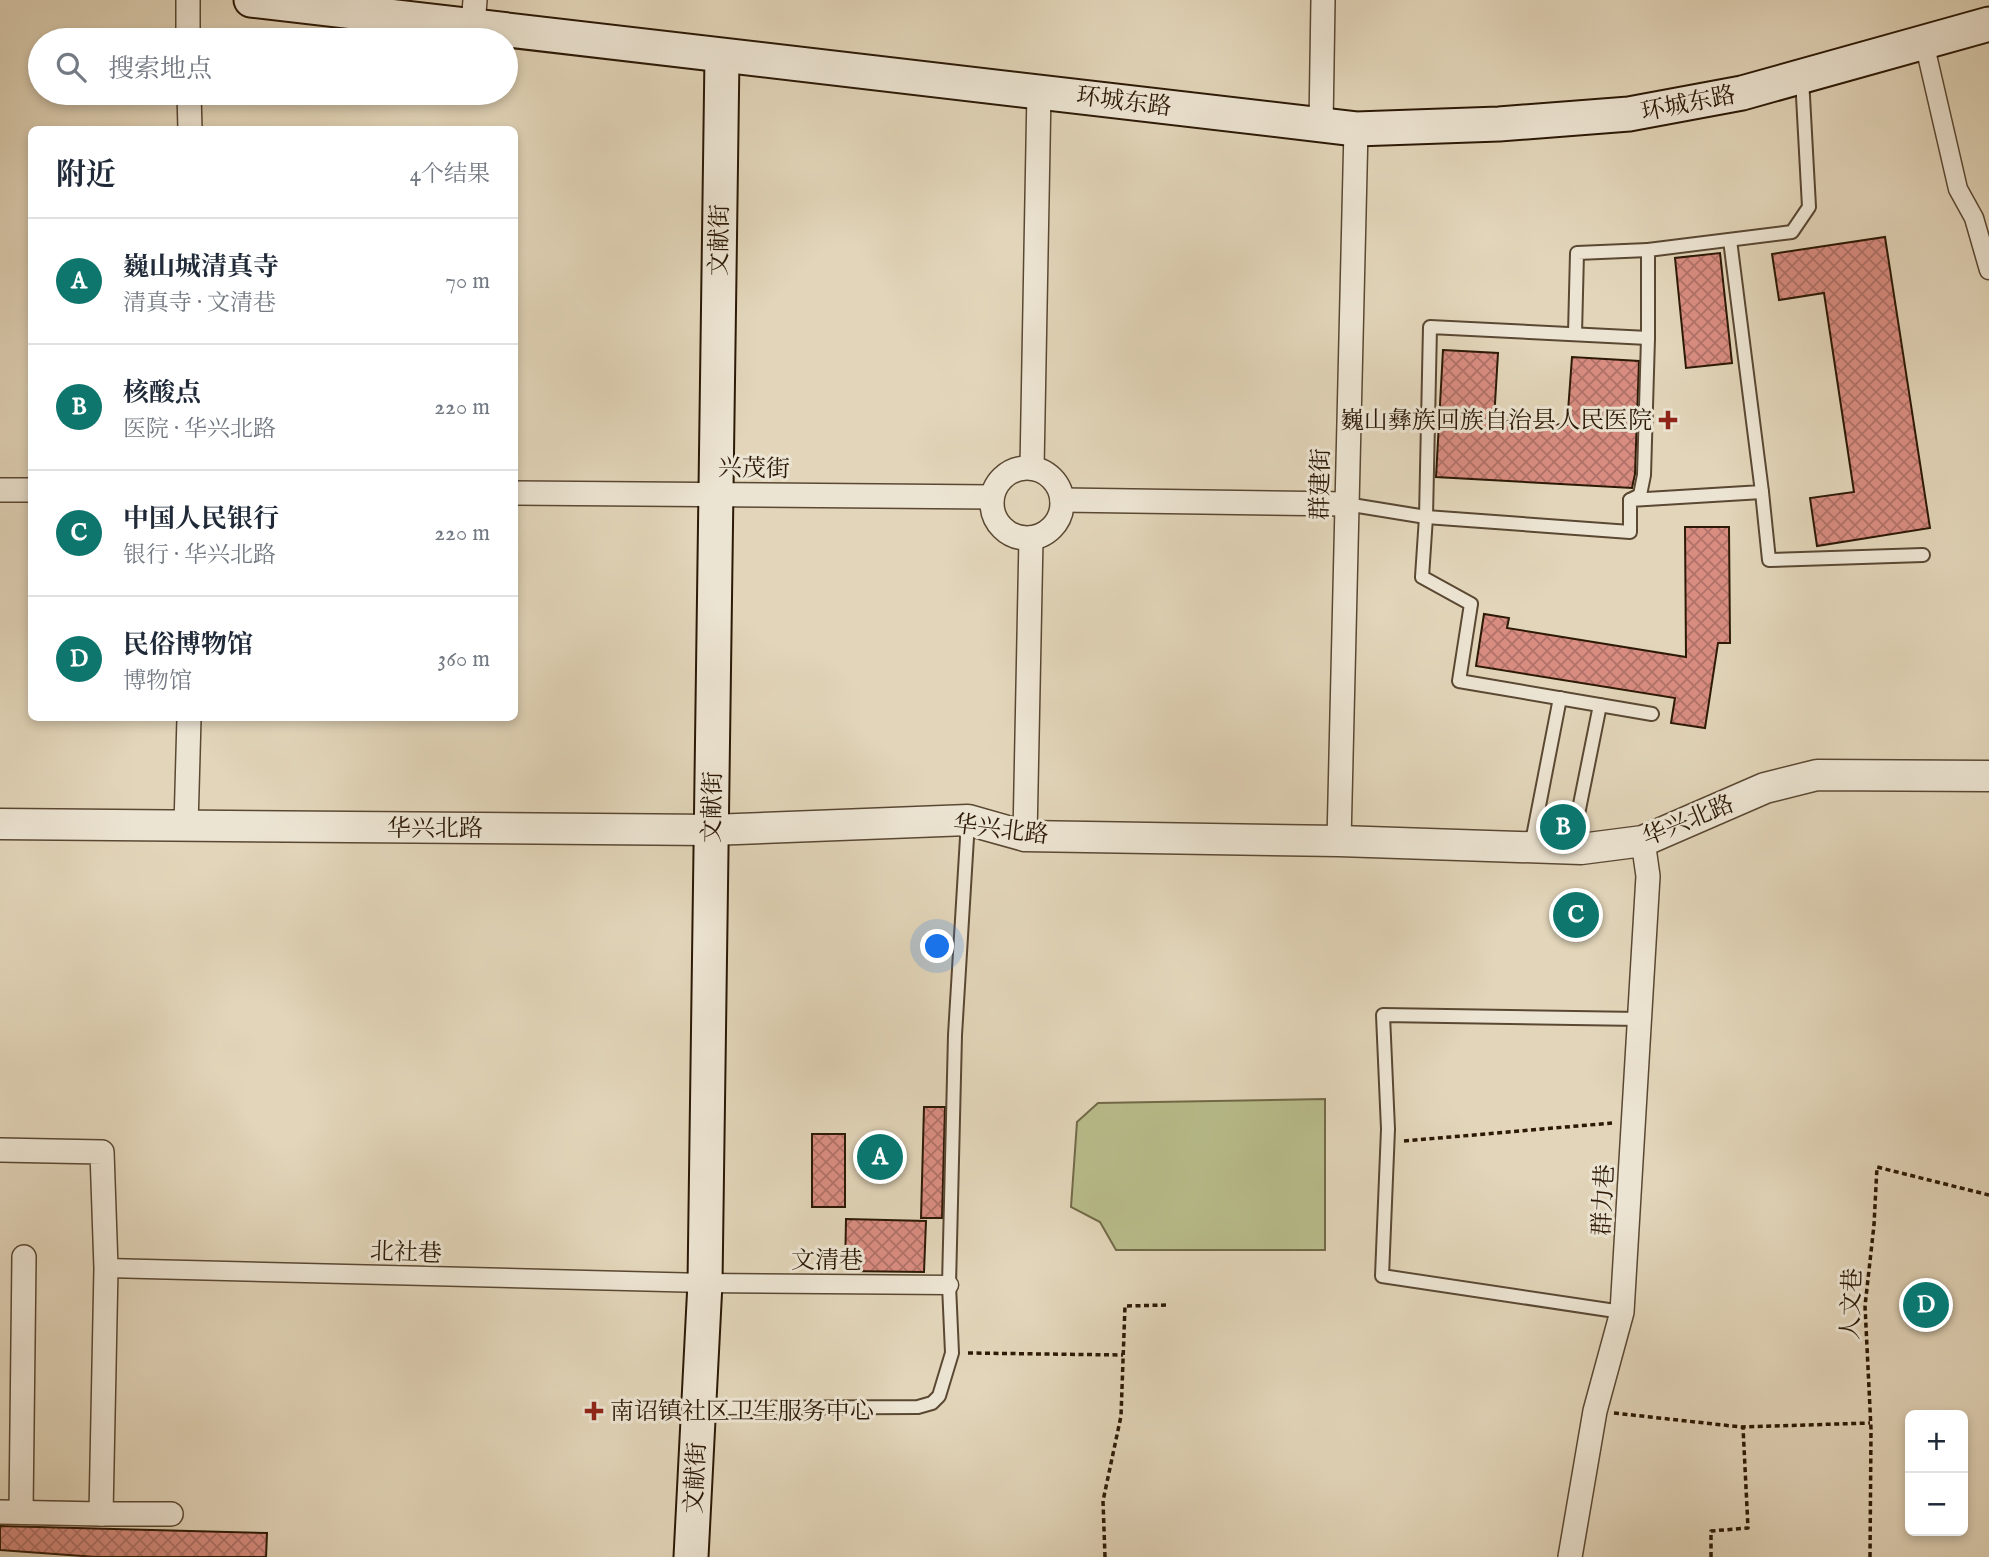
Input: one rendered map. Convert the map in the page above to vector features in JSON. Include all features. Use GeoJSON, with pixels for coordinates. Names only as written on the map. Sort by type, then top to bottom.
{"type":"FeatureCollection","features":[{"type":"Feature","properties":{"kind":"main road","name":"环城东路"},"geometry":{"type":"LineString","coordinates":[[251,0],[474,13],[722,56],[1356,129],[1499,124],[1629,114],[1742,93],[1989,24]]}},
{"type":"Feature","properties":{"kind":"main road","name":"文献街"},"geometry":{"type":"LineString","coordinates":[[691,1557],[705,1283],[722,56]]}},
{"type":"Feature","properties":{"kind":"street"},"geometry":{"type":"LineString","coordinates":[[188,0],[188,28]]}},
{"type":"Feature","properties":{"kind":"street"},"geometry":{"type":"LineString","coordinates":[[1321,125],[1323,0]]}},
{"type":"Feature","properties":{"kind":"street"},"geometry":{"type":"LineString","coordinates":[[1924,43],[1958,190],[1974,218],[1989,270]]}},
{"type":"Feature","properties":{"kind":"street"},"geometry":{"type":"LineString","coordinates":[[1032,468],[1039,91]]}},
{"type":"Feature","properties":{"kind":"street"},"geometry":{"type":"LineString","coordinates":[[189,105],[190,126]]}},
{"type":"Feature","properties":{"kind":"street","name":"群建街"},"geometry":{"type":"LineString","coordinates":[[1339,841],[1356,129]]}},
{"type":"Feature","properties":{"kind":"street"},"geometry":{"type":"LineString","coordinates":[[1032,468],[1049,476],[1055,483],[1062,500],[1061,511],[1050,529],[1031,538],[1020,538],[1001,528],[992,508],[992,497],[995,487],[1011,471],[1032,468]]}},
{"type":"Feature","properties":{"kind":"street"},"geometry":{"type":"LineString","coordinates":[[0,490],[28,490]]}},
{"type":"Feature","properties":{"kind":"street","name":"兴茂街"},"geometry":{"type":"LineString","coordinates":[[518,493],[992,497]]}},
{"type":"Feature","properties":{"kind":"street"},"geometry":{"type":"LineString","coordinates":[[1062,500],[1346,504]]}},
{"type":"Feature","properties":{"kind":"street"},"geometry":{"type":"LineString","coordinates":[[1024,836],[1031,538]]}},
{"type":"Feature","properties":{"kind":"street"},"geometry":{"type":"LineString","coordinates":[[186,826],[189,721]]}},
{"type":"Feature","properties":{"kind":"street","name":"华兴北路"},"geometry":{"type":"LineString","coordinates":[[0,824],[711,830],[968,820],[1024,836],[1339,841],[1571,849],[1643,841],[1765,788],[1817,775],[1989,776]]}},
{"type":"Feature","properties":{"kind":"street","name":"群力巷"},"geometry":{"type":"LineString","coordinates":[[1570,1557],[1595,1411],[1622,1312],[1648,876],[1643,841]]}},
{"type":"Feature","properties":{"kind":"street"},"geometry":{"type":"LineString","coordinates":[[0,1150],[102,1152],[106,1268],[101,1514]]}},
{"type":"Feature","properties":{"kind":"street"},"geometry":{"type":"LineString","coordinates":[[24,1257],[10,1512],[171,1514]]}},
{"type":"Feature","properties":{"kind":"street","name":"北社巷"},"geometry":{"type":"LineString","coordinates":[[106,1268],[705,1283]]}},
{"type":"Feature","properties":{"kind":"street","name":"文清巷"},"geometry":{"type":"LineString","coordinates":[[705,1283],[949,1285]]}},
{"type":"Feature","properties":{"kind":"lane"},"geometry":{"type":"LineString","coordinates":[[1575,334],[1577,253],[1648,250],[1792,232],[1809,207],[1802,78]]}},
{"type":"Feature","properties":{"kind":"lane"},"geometry":{"type":"LineString","coordinates":[[1730,240],[1769,560],[1923,555]]}},
{"type":"Feature","properties":{"kind":"lane"},"geometry":{"type":"LineString","coordinates":[[1630,500],[1640,495],[1644,475],[1648,250]]}},
{"type":"Feature","properties":{"kind":"lane"},"geometry":{"type":"LineString","coordinates":[[1648,338],[1430,327],[1422,577],[1471,604],[1459,681],[1652,714]]}},
{"type":"Feature","properties":{"kind":"lane"},"geometry":{"type":"LineString","coordinates":[[1630,500],[1762,492]]}},
{"type":"Feature","properties":{"kind":"lane"},"geometry":{"type":"LineString","coordinates":[[1346,504],[1426,517],[1630,533],[1630,500]]}},
{"type":"Feature","properties":{"kind":"lane"},"geometry":{"type":"LineString","coordinates":[[1531,848],[1560,698]]}},
{"type":"Feature","properties":{"kind":"lane"},"geometry":{"type":"LineString","coordinates":[[1571,849],[1600,705]]}},
{"type":"Feature","properties":{"kind":"lane"},"geometry":{"type":"LineString","coordinates":[[698,1408],[918,1407],[932,1403],[939,1396],[952,1353],[949,1285],[955,1035],[968,820]]}},
{"type":"Feature","properties":{"kind":"lane"},"geometry":{"type":"LineString","coordinates":[[1622,1312],[1382,1276],[1388,1142],[1383,1014],[1640,1019]]}},
{"type":"Feature","properties":{"kind":"path"},"geometry":{"type":"LineString","coordinates":[[1388,1142],[1634,1121]]}},
{"type":"Feature","properties":{"kind":"path","name":"人文巷"},"geometry":{"type":"LineString","coordinates":[[1870,1557],[1870,1423],[1865,1306],[1877,1167],[1989,1195]]}},
{"type":"Feature","properties":{"kind":"path"},"geometry":{"type":"LineString","coordinates":[[1105,1557],[1104,1501],[1121,1416],[1125,1306],[1167,1305]]}},
{"type":"Feature","properties":{"kind":"path"},"geometry":{"type":"LineString","coordinates":[[952,1353],[1123,1355]]}},
{"type":"Feature","properties":{"kind":"path"},"geometry":{"type":"LineString","coordinates":[[1595,1411],[1743,1427],[1870,1423]]}},
{"type":"Feature","properties":{"kind":"path"},"geometry":{"type":"LineString","coordinates":[[1711,1557],[1712,1531],[1748,1528],[1743,1427]]}},
{"type":"Feature","properties":{"kind":"green space"},"geometry":{"type":"Polygon","coordinates":[[[1325,1099],[1325,1250],[1116,1250],[1100,1222],[1071,1207],[1077,1122],[1098,1103],[1325,1099]]]}},
{"type":"Feature","properties":{"kind":"building"},"geometry":{"type":"Polygon","coordinates":[[[1885,237],[1930,528],[1817,546],[1810,498],[1854,492],[1824,293],[1779,300],[1772,254],[1885,237]]]}},
{"type":"Feature","properties":{"kind":"building"},"geometry":{"type":"Polygon","coordinates":[[[1720,253],[1732,363],[1686,368],[1675,258],[1720,253]]]}},
{"type":"Feature","properties":{"kind":"building"},"geometry":{"type":"Polygon","coordinates":[[[1443,350],[1498,353],[1494,420],[1567,425],[1572,357],[1639,361],[1635,474],[1632,488],[1436,477],[1443,350]]]}},
{"type":"Feature","properties":{"kind":"building"},"geometry":{"type":"Polygon","coordinates":[[[1685,527],[1729,527],[1730,643],[1718,643],[1705,728],[1671,723],[1675,698],[1476,666],[1484,614],[1509,618],[1507,628],[1686,657],[1685,527]]]}},
{"type":"Feature","properties":{"kind":"building"},"geometry":{"type":"Polygon","coordinates":[[[924,1107],[945,1107],[942,1218],[921,1218],[924,1107]]]}},
{"type":"Feature","properties":{"kind":"building"},"geometry":{"type":"Polygon","coordinates":[[[812,1134],[845,1134],[845,1207],[812,1207],[812,1134]]]}},
{"type":"Feature","properties":{"kind":"building"},"geometry":{"type":"Polygon","coordinates":[[[846,1219],[926,1221],[924,1272],[845,1271],[846,1219]]]}},
{"type":"Feature","properties":{"kind":"building"},"geometry":{"type":"Polygon","coordinates":[[[0,1526],[267,1533],[266,1557],[96,1557],[0,1550],[0,1526]]]}},
{"type":"Feature","properties":{"kind":"place","name":"巍山彝族回族自治县人民医院"},"geometry":{"type":"Point","coordinates":[1668,420]}},
{"type":"Feature","properties":{"kind":"place","name":"核酸点"},"geometry":{"type":"Point","coordinates":[1563,827]}},
{"type":"Feature","properties":{"kind":"place","name":"中国人民银行"},"geometry":{"type":"Point","coordinates":[1576,915]}},
{"type":"Feature","properties":{"kind":"place","name":"巍山城清真寺"},"geometry":{"type":"Point","coordinates":[880,1157]}},
{"type":"Feature","properties":{"kind":"place","name":"民俗博物馆"},"geometry":{"type":"Point","coordinates":[1926,1305]}},
{"type":"Feature","properties":{"kind":"place","name":"南诏镇社区卫生服务中心"},"geometry":{"type":"Point","coordinates":[594,1411]}}]}
